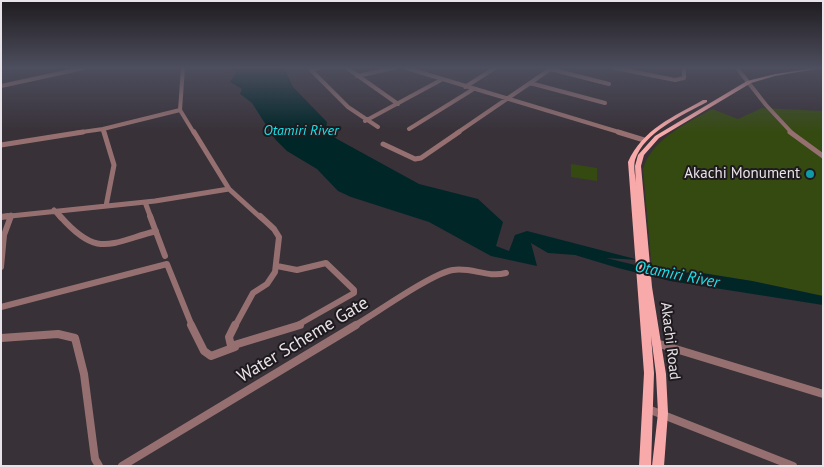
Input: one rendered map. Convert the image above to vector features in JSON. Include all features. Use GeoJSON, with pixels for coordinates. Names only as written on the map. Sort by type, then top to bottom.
{"type":"FeatureCollection","features":[{"type":"Feature","properties":{"kind":"main road","name":"Akachi Road"},"geometry":{"type":"LineString","coordinates":[[642,260],[630,168],[633,156],[644,140],[683,114],[731,90]]}},
{"type":"Feature","properties":{"kind":"main road","name":"Akachi Road"},"geometry":{"type":"LineString","coordinates":[[644,466],[649,373],[638,166],[641,155],[657,137],[734,90]]}},
{"type":"Feature","properties":{"kind":"main road","name":"Akachi Road"},"geometry":{"type":"LineString","coordinates":[[644,285],[661,374],[662,415],[658,466]]}},
{"type":"Feature","properties":{"kind":"street"},"geometry":{"type":"LineString","coordinates":[[181,90],[180,110],[229,189],[277,233],[279,237],[277,266],[270,281],[253,293],[229,337],[231,346],[237,346]]}},
{"type":"Feature","properties":{"kind":"street"},"geometry":{"type":"LineString","coordinates":[[332,90],[365,121],[378,128]]}},
{"type":"Feature","properties":{"kind":"street"},"geometry":{"type":"LineString","coordinates":[[377,90],[398,104]]}},
{"type":"Feature","properties":{"kind":"street"},"geometry":{"type":"LineString","coordinates":[[365,121],[423,90]]}},
{"type":"Feature","properties":{"kind":"street"},"geometry":{"type":"LineString","coordinates":[[409,128],[472,90],[644,140]]}},
{"type":"Feature","properties":{"kind":"street"},"geometry":{"type":"LineString","coordinates":[[383,144],[418,159],[520,90]]}},
{"type":"Feature","properties":{"kind":"street"},"geometry":{"type":"LineString","coordinates":[[555,90],[604,103]]}},
{"type":"Feature","properties":{"kind":"street"},"geometry":{"type":"LineString","coordinates":[[755,90],[791,134],[804,146],[823,156]]}},
{"type":"Feature","properties":{"kind":"street"},"geometry":{"type":"LineString","coordinates":[[1,145],[102,129],[180,110]]}},
{"type":"Feature","properties":{"kind":"street"},"geometry":{"type":"LineString","coordinates":[[102,129],[114,165],[106,206]]}},
{"type":"Feature","properties":{"kind":"street"},"geometry":{"type":"LineString","coordinates":[[1,217],[145,202],[229,189]]}},
{"type":"Feature","properties":{"kind":"street"},"geometry":{"type":"LineString","coordinates":[[145,202],[166,256]]}},
{"type":"Feature","properties":{"kind":"street"},"geometry":{"type":"LineString","coordinates":[[54,210],[83,239],[95,244],[106,244],[156,231]]}},
{"type":"Feature","properties":{"kind":"street"},"geometry":{"type":"LineString","coordinates":[[1,267],[4,235],[11,215]]}},
{"type":"Feature","properties":{"kind":"street"},"geometry":{"type":"LineString","coordinates":[[1,307],[167,264],[194,332],[207,354],[217,356],[237,346],[304,324],[354,293],[354,290],[330,264],[297,270],[277,266]]}},
{"type":"Feature","properties":{"kind":"street","name":"Water Scheme Gate"},"geometry":{"type":"LineString","coordinates":[[122,466],[444,272],[456,268],[469,268],[492,277],[506,273]]}},
{"type":"Feature","properties":{"kind":"street"},"geometry":{"type":"LineString","coordinates":[[1,338],[58,334],[75,338],[84,374],[95,459],[99,466]]}},
{"type":"Feature","properties":{"kind":"street"},"geometry":{"type":"LineString","coordinates":[[656,343],[823,394]]}},
{"type":"Feature","properties":{"kind":"street"},"geometry":{"type":"LineString","coordinates":[[648,409],[793,466]]}},
{"type":"Feature","properties":{"kind":"green space"},"geometry":{"type":"Polygon","coordinates":[[[762,108],[823,111],[823,296],[702,273],[652,270],[643,169],[647,159],[654,149],[671,133],[712,109],[738,119],[762,108]]]}},
{"type":"Feature","properties":{"kind":"green space"},"geometry":{"type":"Polygon","coordinates":[[[571,164],[597,168],[597,181],[571,177],[571,164]]]}},
{"type":"Feature","properties":{"kind":"water","name":"Otamiri River"},"geometry":{"type":"Polygon","coordinates":[[[242,90],[296,90],[327,122],[326,129],[337,139],[419,184],[478,199],[503,222],[496,246],[509,251],[515,235],[527,231],[639,260],[606,258],[664,272],[702,273],[823,296],[823,305],[670,281],[575,255],[548,253],[531,243],[537,266],[491,256],[429,222],[338,191],[317,169],[287,151],[275,139],[252,103],[240,94],[242,90]]]}},
{"type":"Feature","properties":{"kind":"place","name":"Akachi Monument"},"geometry":{"type":"Point","coordinates":[810,174]}}]}
